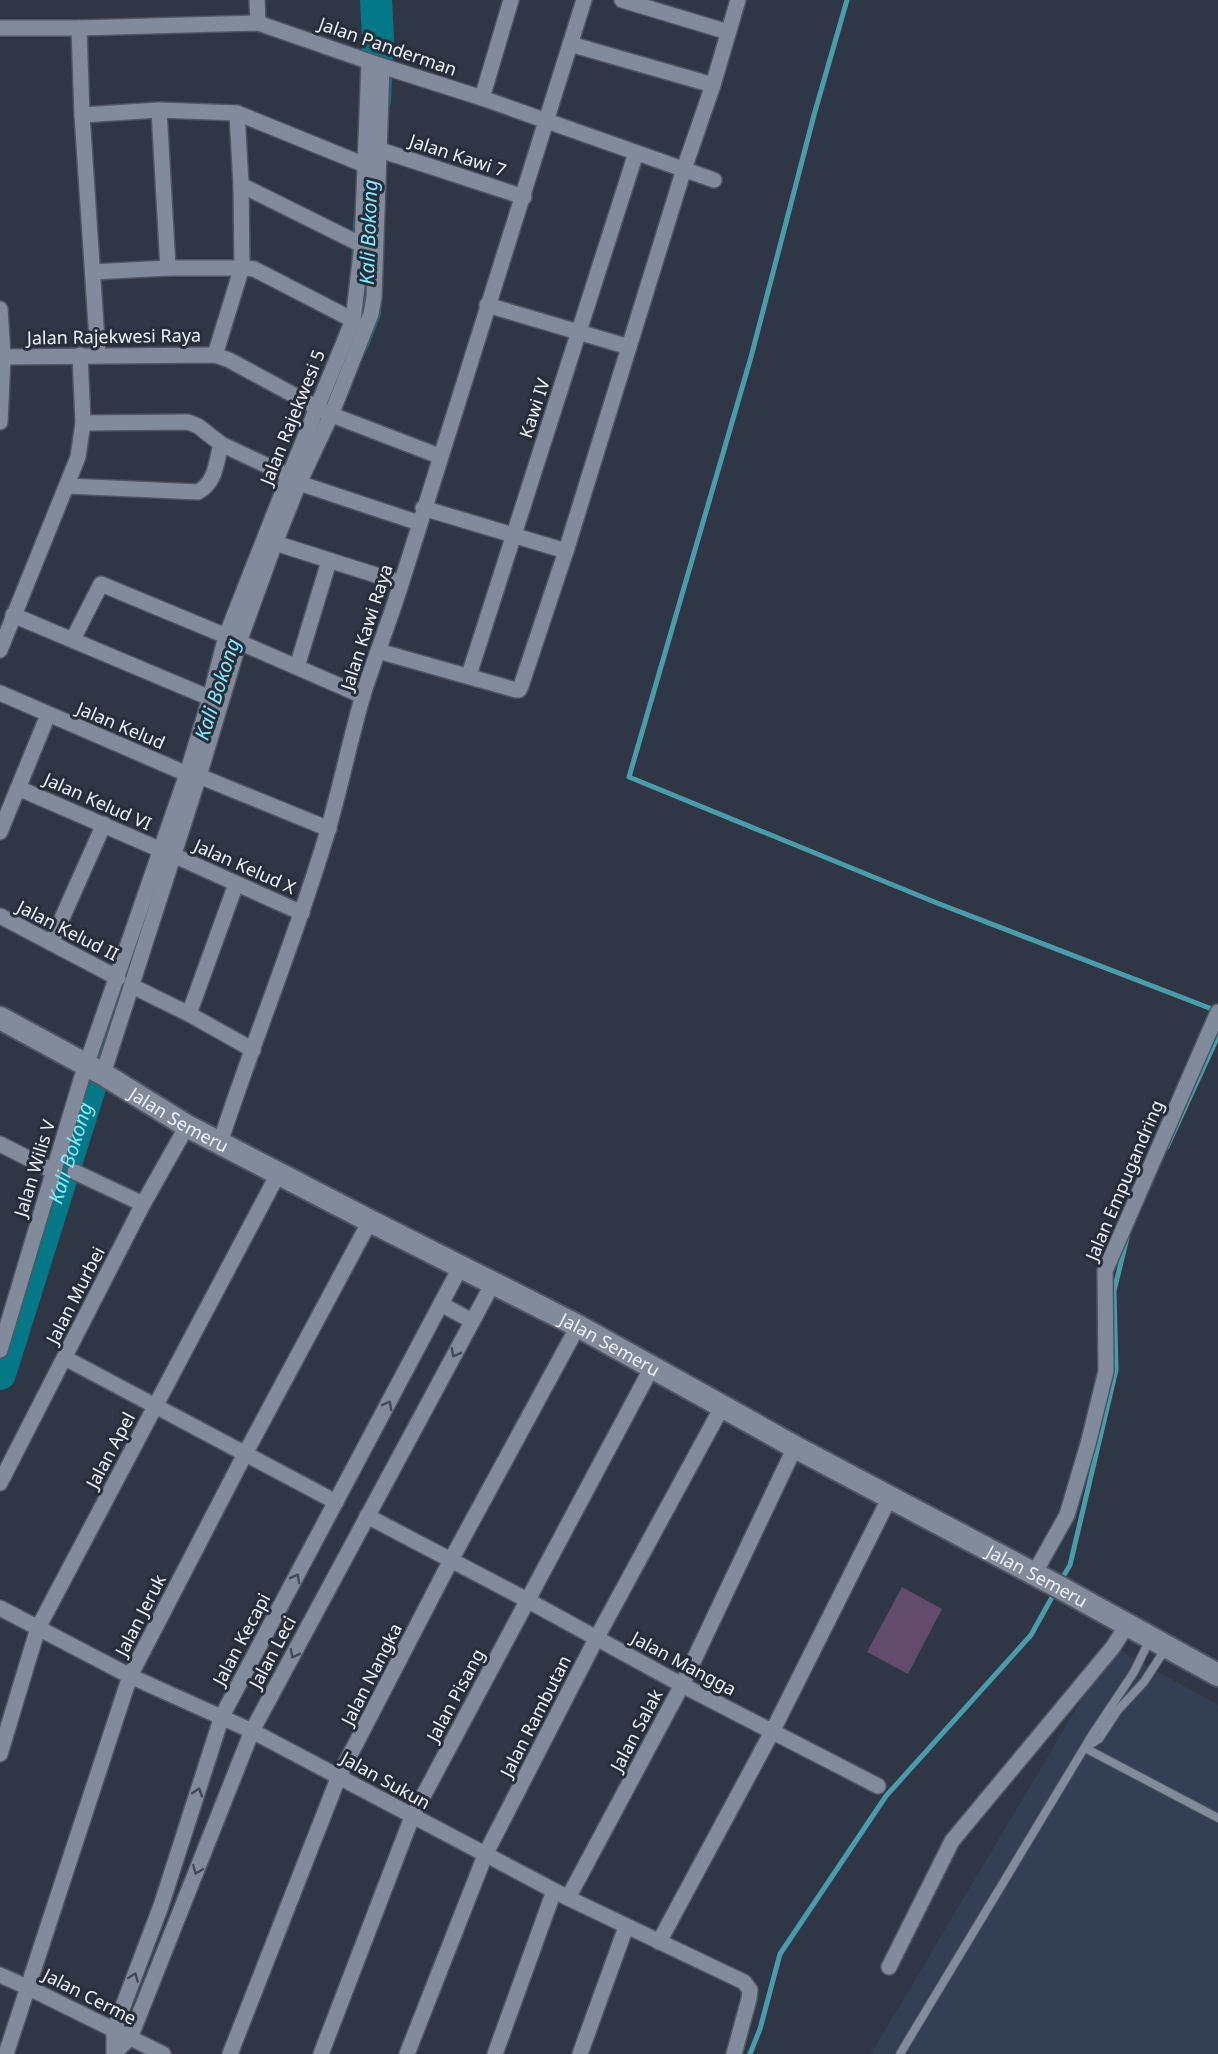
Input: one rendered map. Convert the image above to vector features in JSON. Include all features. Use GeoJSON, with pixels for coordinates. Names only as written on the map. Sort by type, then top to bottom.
{"type":"FeatureCollection","features":[{"type":"Feature","properties":{"kind":"street"},"geometry":{"type":"LineString","coordinates":[[257,0],[258,23]]}},
{"type":"Feature","properties":{"kind":"street"},"geometry":{"type":"LineString","coordinates":[[482,98],[511,0]]}},
{"type":"Feature","properties":{"kind":"street","name":"Jalan Kawi Raya"},"geometry":{"type":"LineString","coordinates":[[220,1143],[302,913],[329,829],[363,696],[401,583],[487,305],[524,197],[545,121],[584,0]]}},
{"type":"Feature","properties":{"kind":"street"},"geometry":{"type":"LineString","coordinates":[[622,0],[728,32]]}},
{"type":"Feature","properties":{"kind":"street"},"geometry":{"type":"LineString","coordinates":[[378,651],[519,690],[566,551],[738,0]]}},
{"type":"Feature","properties":{"kind":"street","name":"Jalan Panderman"},"geometry":{"type":"LineString","coordinates":[[0,28],[258,23],[482,98],[714,180]]}},
{"type":"Feature","properties":{"kind":"street"},"geometry":{"type":"LineString","coordinates":[[79,28],[82,115],[98,355]]}},
{"type":"Feature","properties":{"kind":"street"},"geometry":{"type":"LineString","coordinates":[[570,44],[713,85]]}},
{"type":"Feature","properties":{"kind":"street"},"geometry":{"type":"LineString","coordinates":[[94,1070],[132,986],[167,853],[233,639],[275,543],[294,480],[324,411],[368,324],[373,305],[380,150],[376,64]]}},
{"type":"Feature","properties":{"kind":"street","name":"Jalan Rajekwesi 5"},"geometry":{"type":"LineString","coordinates":[[324,411],[353,320],[362,245],[365,165],[376,64]]}},
{"type":"Feature","properties":{"kind":"street"},"geometry":{"type":"LineString","coordinates":[[82,115],[159,110],[237,113],[365,165]]}},
{"type":"Feature","properties":{"kind":"street"},"geometry":{"type":"LineString","coordinates":[[159,110],[168,268]]}},
{"type":"Feature","properties":{"kind":"street"},"geometry":{"type":"LineString","coordinates":[[215,355],[242,267],[237,113]]}},
{"type":"Feature","properties":{"kind":"street","name":"Jalan Kawi 7"},"geometry":{"type":"LineString","coordinates":[[380,150],[524,197]]}},
{"type":"Feature","properties":{"kind":"street","name":"Kawi IV"},"geometry":{"type":"LineString","coordinates":[[469,675],[636,153]]}},
{"type":"Feature","properties":{"kind":"street"},"geometry":{"type":"LineString","coordinates":[[241,185],[362,245]]}},
{"type":"Feature","properties":{"kind":"street"},"geometry":{"type":"LineString","coordinates":[[93,272],[168,268],[242,267],[254,269],[353,320]]}},
{"type":"Feature","properties":{"kind":"street"},"geometry":{"type":"LineString","coordinates":[[487,305],[629,347]]}},
{"type":"Feature","properties":{"kind":"street"},"geometry":{"type":"LineString","coordinates":[[0,309],[2,357],[0,422]]}},
{"type":"Feature","properties":{"kind":"street"},"geometry":{"type":"LineString","coordinates":[[0,650],[78,457],[82,423],[81,355]]}},
{"type":"Feature","properties":{"kind":"street","name":"Jalan Rajekwesi Raya"},"geometry":{"type":"LineString","coordinates":[[2,357],[215,355],[229,360],[324,411],[440,456]]}},
{"type":"Feature","properties":{"kind":"street"},"geometry":{"type":"LineString","coordinates":[[82,423],[188,422],[198,426],[221,444],[294,480],[418,523]]}},
{"type":"Feature","properties":{"kind":"street"},"geometry":{"type":"LineString","coordinates":[[68,486],[198,492],[207,487],[213,479],[221,444]]}},
{"type":"Feature","properties":{"kind":"street","name":"Jalan Rajekwesi 5"},"geometry":{"type":"LineString","coordinates":[[192,775],[210,698],[294,480]]}},
{"type":"Feature","properties":{"kind":"street"},"geometry":{"type":"LineString","coordinates":[[423,508],[566,551]]}},
{"type":"Feature","properties":{"kind":"street"},"geometry":{"type":"LineString","coordinates":[[275,543],[401,583]]}},
{"type":"Feature","properties":{"kind":"street"},"geometry":{"type":"LineString","coordinates":[[297,667],[329,561]]}},
{"type":"Feature","properties":{"kind":"street"},"geometry":{"type":"LineString","coordinates":[[73,639],[101,584],[363,696]]}},
{"type":"Feature","properties":{"kind":"street"},"geometry":{"type":"LineString","coordinates":[[13,615],[210,698]]}},
{"type":"Feature","properties":{"kind":"street","name":"Jalan Kelud"},"geometry":{"type":"LineString","coordinates":[[0,693],[192,775],[329,829]]}},
{"type":"Feature","properties":{"kind":"street"},"geometry":{"type":"LineString","coordinates":[[0,832],[48,715]]}},
{"type":"Feature","properties":{"kind":"street","name":"Jalan Kelud VI"},"geometry":{"type":"LineString","coordinates":[[18,788],[167,853]]}},
{"type":"Feature","properties":{"kind":"street"},"geometry":{"type":"LineString","coordinates":[[51,943],[104,824]]}},
{"type":"Feature","properties":{"kind":"street"},"geometry":{"type":"LineString","coordinates":[[94,1070],[118,978],[167,853]]}},
{"type":"Feature","properties":{"kind":"street","name":"Jalan Kelud X"},"geometry":{"type":"LineString","coordinates":[[167,853],[302,913]]}},
{"type":"Feature","properties":{"kind":"street"},"geometry":{"type":"LineString","coordinates":[[189,1014],[236,884]]}},
{"type":"Feature","properties":{"kind":"street","name":"Jalan Kelud II"},"geometry":{"type":"LineString","coordinates":[[0,916],[118,978]]}},
{"type":"Feature","properties":{"kind":"street"},"geometry":{"type":"LineString","coordinates":[[132,986],[189,1014],[253,1050]]}},
{"type":"Feature","properties":{"kind":"street","name":"Jalan Empugandring"},"geometry":{"type":"LineString","coordinates":[[1045,1579],[1088,1444],[1106,1371],[1105,1271],[1218,1012]]}},
{"type":"Feature","properties":{"kind":"street","name":"Jalan Semeru"},"geometry":{"type":"LineString","coordinates":[[0,1017],[187,1126],[578,1326],[795,1448],[1045,1579],[1218,1675]]}},
{"type":"Feature","properties":{"kind":"street","name":"Jalan Wilis V"},"geometry":{"type":"LineString","coordinates":[[1,1343],[52,1171],[94,1070]]}},
{"type":"Feature","properties":{"kind":"street","name":"Jalan Murbei"},"geometry":{"type":"LineString","coordinates":[[0,1483],[143,1204],[187,1126]]}},
{"type":"Feature","properties":{"kind":"street"},"geometry":{"type":"LineString","coordinates":[[0,1144],[52,1171]]}},
{"type":"Feature","properties":{"kind":"street"},"geometry":{"type":"LineString","coordinates":[[75,1172],[143,1204]]}},
{"type":"Feature","properties":{"kind":"street","name":"Jalan Apel"},"geometry":{"type":"LineString","coordinates":[[0,1754],[38,1628],[278,1174]]}},
{"type":"Feature","properties":{"kind":"street","name":"Jalan Jeruk"},"geometry":{"type":"LineString","coordinates":[[6,2054],[130,1676],[245,1454],[370,1221]]}},
{"type":"Feature","properties":{"kind":"street","name":"Jalan Kecapi"},"geometry":{"type":"LineString","coordinates":[[115,2053],[114,2030],[161,1906],[222,1716],[461,1266]]}},
{"type":"Feature","properties":{"kind":"street","name":"Jalan Leci"},"geometry":{"type":"LineString","coordinates":[[115,2053],[130,2038],[252,1731],[493,1282]]}},
{"type":"Feature","properties":{"kind":"street"},"geometry":{"type":"LineString","coordinates":[[441,1304],[472,1321]]}},
{"type":"Feature","properties":{"kind":"street","name":"Jalan Nangka"},"geometry":{"type":"LineString","coordinates":[[230,2054],[339,1776],[451,1560],[578,1326]]}},
{"type":"Feature","properties":{"kind":"street"},"geometry":{"type":"LineString","coordinates":[[65,1358],[336,1502]]}},
{"type":"Feature","properties":{"kind":"street","name":"Jalan Pisang"},"geometry":{"type":"LineString","coordinates":[[321,2054],[412,1817],[652,1367]]}},
{"type":"Feature","properties":{"kind":"street","name":"Jalan Rambutan"},"geometry":{"type":"LineString","coordinates":[[407,2054],[486,1853],[596,1639],[722,1407]]}},
{"type":"Feature","properties":{"kind":"street","name":"Jalan Salak"},"geometry":{"type":"LineString","coordinates":[[568,1898],[682,1685],[795,1448]]}},
{"type":"Feature","properties":{"kind":"street"},"geometry":{"type":"LineString","coordinates":[[659,1942],[772,1732],[890,1497]]}},
{"type":"Feature","properties":{"kind":"street","name":"Jalan Mangga"},"geometry":{"type":"LineString","coordinates":[[367,1516],[682,1685],[878,1786]]}},
{"type":"Feature","properties":{"kind":"street","name":"Jalan Sukun"},"geometry":{"type":"LineString","coordinates":[[0,1608],[130,1676],[252,1731],[554,1891],[744,1982],[750,1990],[749,1999],[734,2054]]}},
{"type":"Feature","properties":{"kind":"street"},"geometry":{"type":"LineString","coordinates":[[889,1967],[952,1841],[1113,1647],[1127,1624]]}},
{"type":"Feature","properties":{"kind":"street"},"geometry":{"type":"LineString","coordinates":[[495,2054],[554,1891]]}},
{"type":"Feature","properties":{"kind":"street"},"geometry":{"type":"LineString","coordinates":[[580,2054],[626,1927]]}},
{"type":"Feature","properties":{"kind":"street","name":"Jalan Cerme"},"geometry":{"type":"LineString","coordinates":[[0,1975],[27,1986],[163,2054]]}},
{"type":"Feature","properties":{"kind":"lane"},"geometry":{"type":"LineString","coordinates":[[1085,1748],[1099,1739],[1118,1710],[1144,1682],[1159,1642]]}},
{"type":"Feature","properties":{"kind":"lane"},"geometry":{"type":"LineString","coordinates":[[900,2054],[1096,1728],[1134,1672],[1159,1642]]}},
{"type":"Feature","properties":{"kind":"lane"},"geometry":{"type":"LineString","coordinates":[[1085,1748],[1218,1818]]}},
{"type":"Feature","properties":{"kind":"shaded area"},"geometry":{"type":"Polygon","coordinates":[[[902,1587],[942,1609],[908,1674],[867,1652],[902,1587]]]}},
{"type":"Feature","properties":{"kind":"shaded area"},"geometry":{"type":"Polygon","coordinates":[[[1113,1647],[1218,1705],[1218,2054],[871,2054],[1113,1647]]]}},
{"type":"Feature","properties":{"kind":"waterway","name":"Kali Bokong"},"geometry":{"type":"LineString","coordinates":[[375,100],[378,38],[376,0]]}},
{"type":"Feature","properties":{"kind":"waterway"},"geometry":{"type":"LineString","coordinates":[[847,0],[814,115],[751,357],[629,777],[937,903],[1212,1009]]}},
{"type":"Feature","properties":{"kind":"waterway","name":"Kali Bokong"},"geometry":{"type":"LineString","coordinates":[[354,340],[365,312],[369,222]]}},
{"type":"Feature","properties":{"kind":"waterway","name":"Kali Bokong"},"geometry":{"type":"LineString","coordinates":[[0,1374],[133,951]]}},
{"type":"Feature","properties":{"kind":"waterway"},"geometry":{"type":"LineString","coordinates":[[1167,1147],[1218,1036]]}},
{"type":"Feature","properties":{"kind":"waterway"},"geometry":{"type":"LineString","coordinates":[[1060,1582],[1070,1565],[1116,1370],[1114,1291],[1127,1238]]}},
{"type":"Feature","properties":{"kind":"waterway"},"geometry":{"type":"LineString","coordinates":[[750,2054],[760,2029],[780,1954],[886,1796],[1031,1635],[1056,1590]]}}]}
